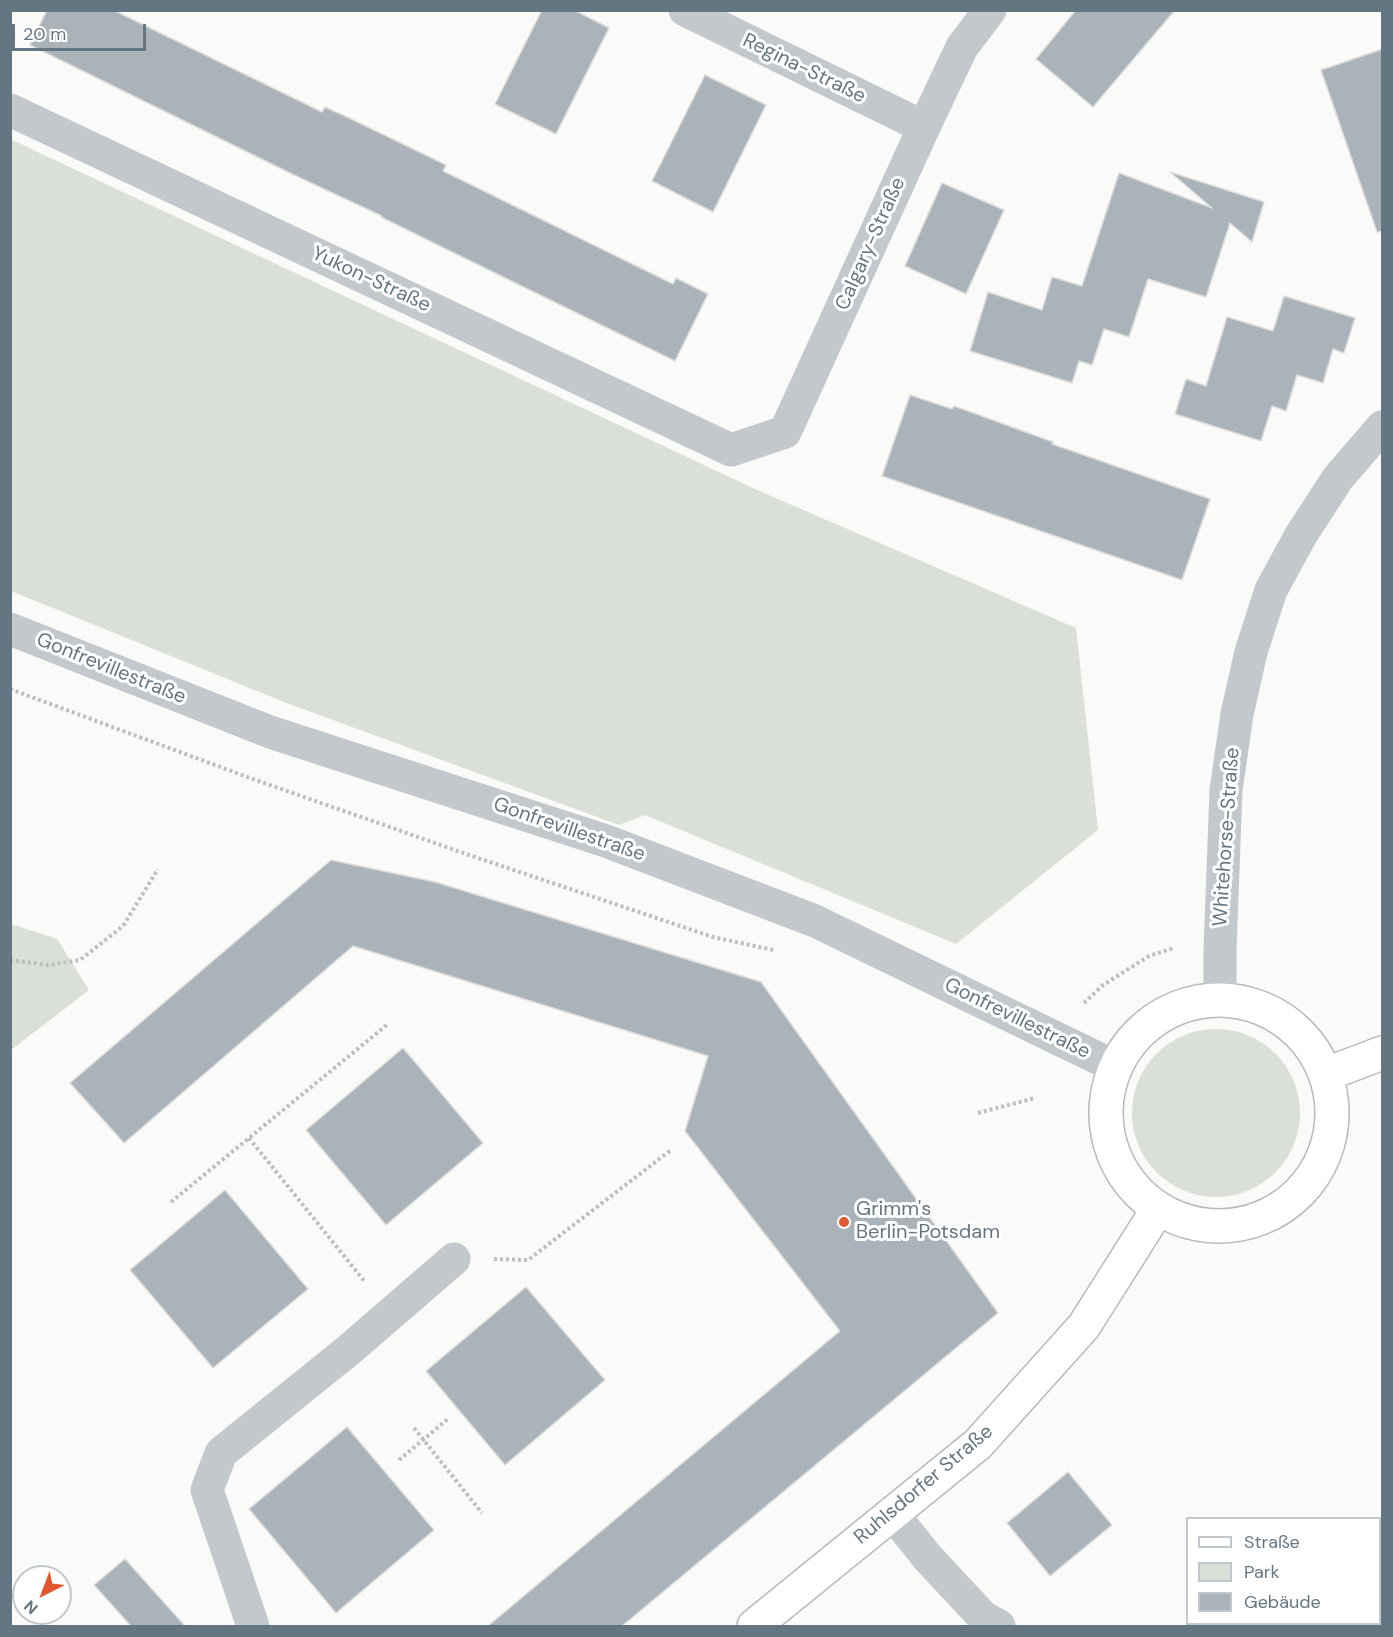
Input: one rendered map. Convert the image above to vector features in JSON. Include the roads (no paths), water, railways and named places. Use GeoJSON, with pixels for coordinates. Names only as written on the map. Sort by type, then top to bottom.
{"type":"FeatureCollection","features":[{"type":"Feature","properties":{"kind":"main road"},"geometry":{"type":"LineString","coordinates":[[1220,998],[1254,1004],[1285,1020],[1310,1044],[1327,1074],[1332,1099],[1332,1125],[1327,1150],[1316,1173],[1300,1193],[1280,1209],[1257,1220],[1232,1226],[1207,1226],[1181,1220],[1158,1209],[1133,1188],[1115,1161],[1106,1130],[1105,1098],[1114,1066],[1139,1030],[1177,1006],[1220,998]]}},
{"type":"Feature","properties":{"kind":"main road"},"geometry":{"type":"LineString","coordinates":[[1327,1074],[1383,1053]]}},
{"type":"Feature","properties":{"kind":"main road","name":"Ruhlsdorfer Straße"},"geometry":{"type":"LineString","coordinates":[[754,1626],[978,1444],[1084,1326],[1158,1209]]}},
{"type":"Feature","properties":{"kind":"street","name":"Regina-Straße"},"geometry":{"type":"LineString","coordinates":[[684,10],[924,127]]}},
{"type":"Feature","properties":{"kind":"street","name":"Calgary-Straße"},"geometry":{"type":"LineString","coordinates":[[731,450],[785,432],[962,47],[990,10]]}},
{"type":"Feature","properties":{"kind":"street","name":"Yukon-Straße"},"geometry":{"type":"LineString","coordinates":[[10,110],[731,450]]}},
{"type":"Feature","properties":{"kind":"street","name":"Whitehorse-Straße"},"geometry":{"type":"LineString","coordinates":[[1220,998],[1226,790],[1237,714],[1251,652],[1271,590],[1300,535],[1338,478],[1383,427]]}},
{"type":"Feature","properties":{"kind":"street","name":"Gonfrevillestraße"},"geometry":{"type":"LineString","coordinates":[[10,629],[270,732],[606,840],[815,921],[1114,1066]]}},
{"type":"Feature","properties":{"kind":"street"},"geometry":{"type":"LineString","coordinates":[[253,1626],[207,1490],[221,1452],[350,1349],[454,1259]]}},
{"type":"Feature","properties":{"kind":"street"},"geometry":{"type":"LineString","coordinates":[[892,1513],[928,1558],[983,1617],[999,1626]]}},
{"type":"Feature","properties":{"kind":"place","name":"Grimm's Berlin-Potsdam"},"geometry":{"type":"Point","coordinates":[844,1222]}}]}
